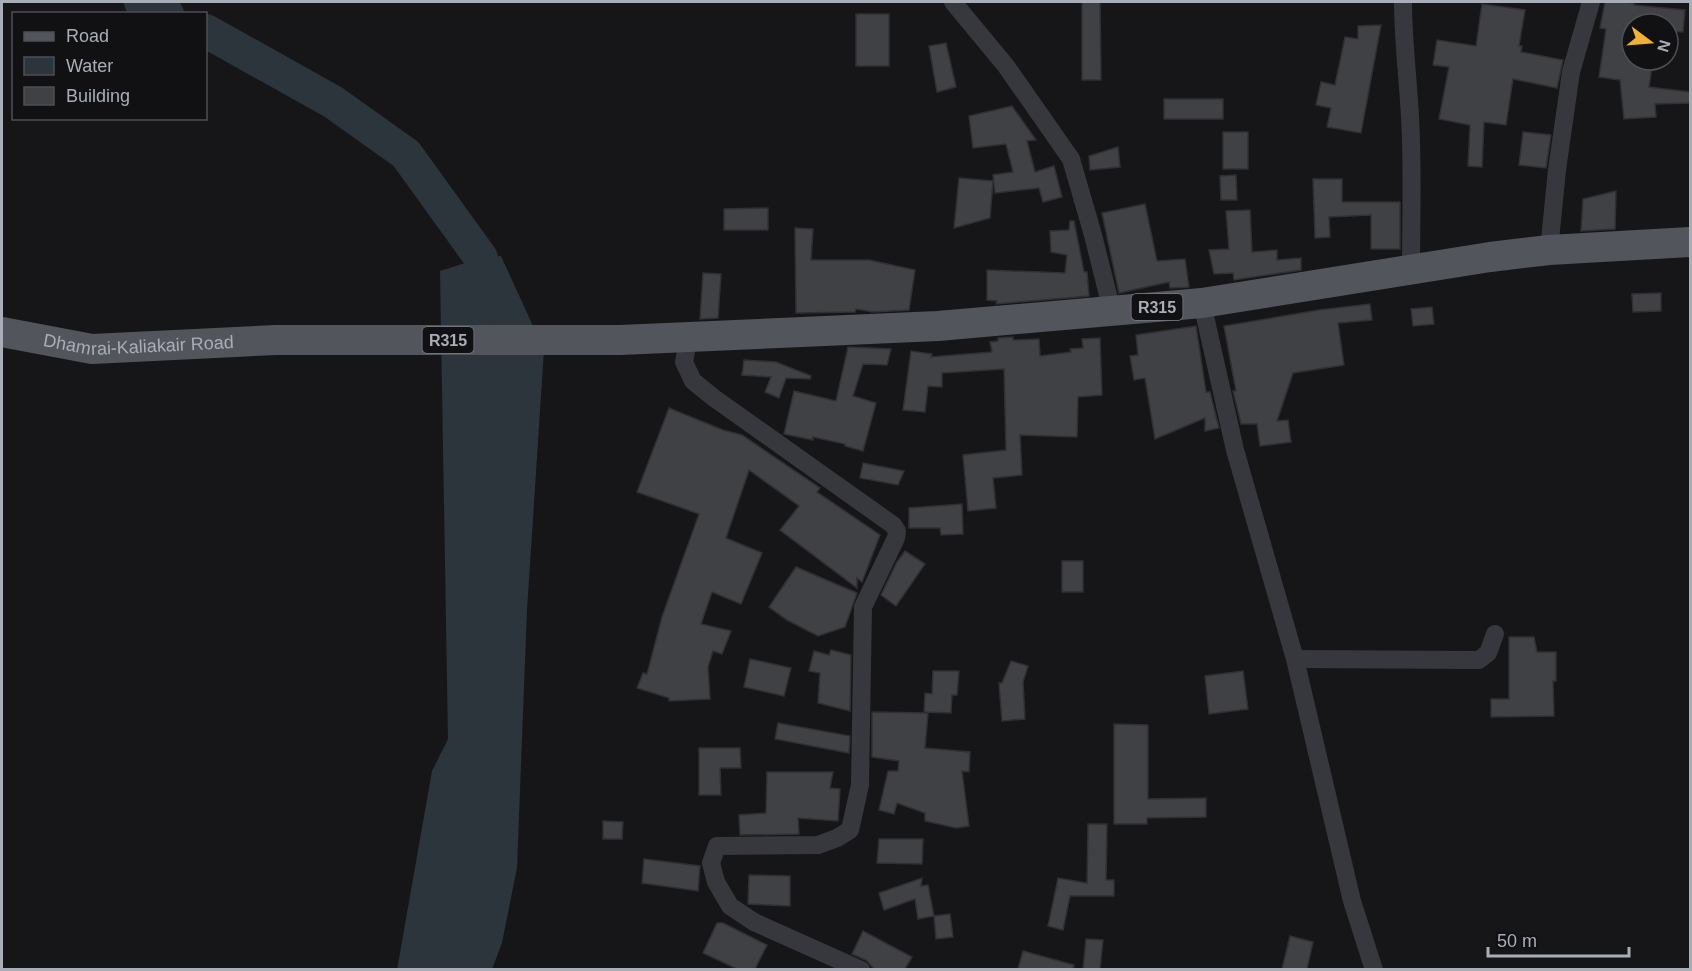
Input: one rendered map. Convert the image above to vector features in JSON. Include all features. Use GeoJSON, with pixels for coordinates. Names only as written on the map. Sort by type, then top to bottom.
{"type":"FeatureCollection","features":[{"type":"Feature","properties":{"kind":"main road","name":"R315"},"geometry":{"type":"LineString","coordinates":[[689,336],[938,326],[1202,303],[1490,257],[1549,250],[1690,242]]}},
{"type":"Feature","properties":{"kind":"main road","name":"Dhamrai-Kaliakair Road"},"geometry":{"type":"LineString","coordinates":[[2,332],[92,349],[276,340],[620,340],[689,336]]}},
{"type":"Feature","properties":{"kind":"street"},"geometry":{"type":"LineString","coordinates":[[953,2],[1006,66],[1071,159],[1112,311]]}},
{"type":"Feature","properties":{"kind":"street"},"geometry":{"type":"LineString","coordinates":[[1403,2],[1402,21],[1412,159],[1411,269]]}},
{"type":"Feature","properties":{"kind":"street"},"geometry":{"type":"LineString","coordinates":[[1549,250],[1557,170],[1571,72],[1591,2]]}},
{"type":"Feature","properties":{"kind":"street"},"geometry":{"type":"LineString","coordinates":[[1202,303],[1235,450],[1295,659],[1352,901],[1374,969]]}},
{"type":"Feature","properties":{"kind":"street"},"geometry":{"type":"LineString","coordinates":[[689,336],[684,362],[693,381],[893,525],[897,531],[896,538],[863,607],[860,785],[850,830],[837,838],[818,844],[717,846],[711,863],[716,882],[730,906],[754,922],[861,969]]}},
{"type":"Feature","properties":{"kind":"street"},"geometry":{"type":"LineString","coordinates":[[1295,659],[1479,660],[1488,653],[1495,634]]}},
{"type":"Feature","properties":{"kind":"water"},"geometry":{"type":"Polygon","coordinates":[[[501,256],[544,350],[527,610],[517,868],[502,943],[492,969],[397,970],[432,771],[448,739],[440,271],[481,258],[501,256]]]}},
{"type":"Feature","properties":{"kind":"building"},"geometry":{"type":"Polygon","coordinates":[[[1082,2],[1100,2],[1101,80],[1082,80],[1082,2]]]}},
{"type":"Feature","properties":{"kind":"building"},"geometry":{"type":"Polygon","coordinates":[[[1605,2],[1634,3],[1634,5],[1685,10],[1683,32],[1680,32],[1680,12],[1620,12],[1620,72],[1651,72],[1649,87],[1690,92],[1690,103],[1655,104],[1656,117],[1624,119],[1620,80],[1599,77],[1606,29],[1600,28],[1605,2]]]}},
{"type":"Feature","properties":{"kind":"building"},"geometry":{"type":"Polygon","coordinates":[[[1482,4],[1525,10],[1519,46],[1522,46],[1521,52],[1563,60],[1557,88],[1513,79],[1506,125],[1484,122],[1482,167],[1468,166],[1470,125],[1439,119],[1449,67],[1433,65],[1437,40],[1476,46],[1482,4]]]}},
{"type":"Feature","properties":{"kind":"building"},"geometry":{"type":"Polygon","coordinates":[[[856,14],[889,14],[889,66],[856,66],[856,14]]]}},
{"type":"Feature","properties":{"kind":"building"},"geometry":{"type":"Polygon","coordinates":[[[1381,25],[1361,133],[1327,127],[1331,108],[1316,105],[1321,82],[1335,85],[1345,37],[1358,39],[1358,26],[1381,25]]]}},
{"type":"Feature","properties":{"kind":"building"},"geometry":{"type":"Polygon","coordinates":[[[946,43],[956,87],[937,92],[929,46],[946,43]]]}},
{"type":"Feature","properties":{"kind":"building"},"geometry":{"type":"Polygon","coordinates":[[[1164,99],[1223,99],[1223,119],[1164,119],[1164,99]]]}},
{"type":"Feature","properties":{"kind":"building"},"geometry":{"type":"Polygon","coordinates":[[[1012,106],[1036,140],[1027,141],[1035,172],[1054,166],[1062,197],[1043,202],[1039,188],[995,193],[993,175],[1013,172],[1006,144],[973,148],[969,116],[1012,106]]]}},
{"type":"Feature","properties":{"kind":"building"},"geometry":{"type":"Polygon","coordinates":[[[1223,132],[1248,132],[1248,169],[1223,169],[1223,132]]]}},
{"type":"Feature","properties":{"kind":"building"},"geometry":{"type":"Polygon","coordinates":[[[1523,132],[1551,135],[1546,168],[1519,165],[1523,132]]]}},
{"type":"Feature","properties":{"kind":"building"},"geometry":{"type":"Polygon","coordinates":[[[1118,147],[1120,167],[1090,170],[1089,156],[1118,147]]]}},
{"type":"Feature","properties":{"kind":"building"},"geometry":{"type":"Polygon","coordinates":[[[1236,175],[1237,200],[1221,200],[1220,176],[1236,175]]]}},
{"type":"Feature","properties":{"kind":"building"},"geometry":{"type":"Polygon","coordinates":[[[959,178],[993,181],[990,218],[954,228],[959,178]]]}},
{"type":"Feature","properties":{"kind":"building"},"geometry":{"type":"Polygon","coordinates":[[[1313,179],[1342,179],[1342,202],[1400,202],[1400,249],[1371,249],[1371,215],[1329,217],[1330,237],[1315,238],[1313,179]]]}},
{"type":"Feature","properties":{"kind":"building"},"geometry":{"type":"Polygon","coordinates":[[[1616,191],[1615,229],[1581,231],[1583,199],[1616,191]]]}},
{"type":"Feature","properties":{"kind":"building"},"geometry":{"type":"Polygon","coordinates":[[[1145,204],[1157,261],[1185,259],[1189,287],[1170,288],[1169,282],[1119,293],[1102,213],[1145,204]]]}},
{"type":"Feature","properties":{"kind":"building"},"geometry":{"type":"Polygon","coordinates":[[[768,208],[768,230],[724,230],[724,209],[768,208]]]}},
{"type":"Feature","properties":{"kind":"building"},"geometry":{"type":"Polygon","coordinates":[[[1250,210],[1252,252],[1277,250],[1277,260],[1301,258],[1301,270],[1234,280],[1233,273],[1214,274],[1209,250],[1229,249],[1226,211],[1250,210]]]}},
{"type":"Feature","properties":{"kind":"building"},"geometry":{"type":"Polygon","coordinates":[[[1070,221],[1074,221],[1084,272],[1087,272],[1089,296],[996,304],[997,301],[987,300],[987,270],[1065,273],[1067,255],[1051,252],[1050,231],[1069,230],[1070,221]]]}},
{"type":"Feature","properties":{"kind":"building"},"geometry":{"type":"Polygon","coordinates":[[[795,228],[813,229],[811,260],[869,260],[915,270],[909,310],[873,312],[856,309],[855,312],[796,313],[795,228]]]}},
{"type":"Feature","properties":{"kind":"building"},"geometry":{"type":"Polygon","coordinates":[[[703,273],[721,274],[718,318],[700,319],[703,273]]]}},
{"type":"Feature","properties":{"kind":"building"},"geometry":{"type":"Polygon","coordinates":[[[1661,293],[1661,311],[1633,312],[1632,294],[1661,293]]]}},
{"type":"Feature","properties":{"kind":"building"},"geometry":{"type":"Polygon","coordinates":[[[1370,304],[1372,320],[1338,323],[1344,365],[1293,373],[1277,421],[1288,420],[1291,442],[1260,446],[1257,424],[1241,424],[1233,391],[1236,391],[1224,326],[1370,304]]]}},
{"type":"Feature","properties":{"kind":"building"},"geometry":{"type":"Polygon","coordinates":[[[1432,307],[1434,324],[1413,326],[1411,309],[1432,307]]]}},
{"type":"Feature","properties":{"kind":"building"},"geometry":{"type":"Polygon","coordinates":[[[1196,326],[1206,392],[1210,392],[1219,428],[1205,431],[1205,418],[1155,439],[1145,378],[1134,380],[1130,356],[1138,355],[1136,335],[1196,326]]]}},
{"type":"Feature","properties":{"kind":"building"},"geometry":{"type":"Polygon","coordinates":[[[1013,337],[1013,340],[1039,339],[1040,356],[1071,352],[1070,349],[1083,348],[1082,339],[1100,338],[1102,395],[1078,397],[1077,437],[1020,435],[1022,475],[993,478],[996,508],[968,511],[963,455],[1006,450],[1004,369],[942,373],[942,387],[928,386],[925,412],[903,410],[911,351],[932,354],[931,357],[992,352],[990,342],[998,341],[998,338],[1013,337]]]}},
{"type":"Feature","properties":{"kind":"building"},"geometry":{"type":"Polygon","coordinates":[[[848,347],[891,349],[887,365],[863,364],[853,396],[876,403],[863,451],[845,446],[845,444],[813,437],[813,440],[784,434],[794,391],[836,401],[848,347]]]}},
{"type":"Feature","properties":{"kind":"building"},"geometry":{"type":"Polygon","coordinates":[[[744,360],[776,362],[811,376],[810,379],[786,378],[779,398],[765,392],[771,377],[742,375],[744,360]]]}},
{"type":"Feature","properties":{"kind":"building"},"geometry":{"type":"Polygon","coordinates":[[[669,408],[723,430],[742,435],[820,488],[817,492],[880,535],[862,582],[857,578],[857,588],[780,530],[799,506],[749,470],[726,538],[762,553],[741,604],[712,592],[701,624],[731,631],[722,654],[713,651],[708,667],[710,699],[669,701],[669,698],[637,688],[643,673],[647,674],[662,617],[699,514],[637,492],[669,408]]]}},
{"type":"Feature","properties":{"kind":"building"},"geometry":{"type":"Polygon","coordinates":[[[863,463],[904,471],[898,485],[860,478],[863,463]]]}},
{"type":"Feature","properties":{"kind":"building"},"geometry":{"type":"Polygon","coordinates":[[[962,504],[963,534],[941,535],[940,528],[909,528],[909,508],[962,504]]]}},
{"type":"Feature","properties":{"kind":"building"},"geometry":{"type":"Polygon","coordinates":[[[905,551],[925,564],[896,606],[881,595],[905,551]]]}},
{"type":"Feature","properties":{"kind":"building"},"geometry":{"type":"Polygon","coordinates":[[[1062,561],[1083,561],[1083,592],[1062,592],[1062,561]]]}},
{"type":"Feature","properties":{"kind":"building"},"geometry":{"type":"Polygon","coordinates":[[[796,567],[857,593],[845,627],[818,636],[787,620],[769,607],[796,567]]]}},
{"type":"Feature","properties":{"kind":"building"},"geometry":{"type":"Polygon","coordinates":[[[1509,637],[1534,637],[1537,652],[1556,652],[1556,681],[1553,681],[1554,716],[1491,717],[1491,699],[1509,699],[1509,637]]]}},
{"type":"Feature","properties":{"kind":"building"},"geometry":{"type":"Polygon","coordinates":[[[831,650],[851,655],[850,711],[818,703],[820,673],[809,671],[814,651],[829,655],[831,650]]]}},
{"type":"Feature","properties":{"kind":"building"},"geometry":{"type":"Polygon","coordinates":[[[750,659],[791,668],[784,696],[744,687],[750,659]]]}},
{"type":"Feature","properties":{"kind":"building"},"geometry":{"type":"Polygon","coordinates":[[[1011,661],[1028,666],[1023,682],[1025,719],[1002,721],[999,683],[1002,683],[1011,661]]]}},
{"type":"Feature","properties":{"kind":"building"},"geometry":{"type":"Polygon","coordinates":[[[933,671],[959,671],[957,695],[952,695],[951,713],[924,712],[925,693],[932,694],[933,671]]]}},
{"type":"Feature","properties":{"kind":"building"},"geometry":{"type":"Polygon","coordinates":[[[1243,671],[1248,709],[1209,714],[1205,676],[1243,671]]]}},
{"type":"Feature","properties":{"kind":"building"},"geometry":{"type":"Polygon","coordinates":[[[872,712],[928,713],[925,748],[970,752],[969,772],[962,771],[969,826],[956,828],[925,821],[925,813],[897,803],[894,814],[879,810],[888,771],[898,771],[899,761],[872,757],[872,712]]]}},
{"type":"Feature","properties":{"kind":"building"},"geometry":{"type":"Polygon","coordinates":[[[778,723],[850,736],[849,753],[775,739],[778,723]]]}},
{"type":"Feature","properties":{"kind":"building"},"geometry":{"type":"Polygon","coordinates":[[[1114,724],[1148,725],[1148,799],[1206,798],[1206,817],[1147,818],[1147,824],[1114,824],[1114,724]]]}},
{"type":"Feature","properties":{"kind":"building"},"geometry":{"type":"Polygon","coordinates":[[[699,748],[740,748],[741,768],[720,768],[721,795],[699,795],[699,748]]]}},
{"type":"Feature","properties":{"kind":"building"},"geometry":{"type":"Polygon","coordinates":[[[767,772],[833,772],[830,788],[840,789],[838,821],[798,818],[799,834],[740,835],[739,815],[766,813],[767,772]]]}},
{"type":"Feature","properties":{"kind":"building"},"geometry":{"type":"Polygon","coordinates":[[[603,821],[623,822],[622,839],[603,839],[603,821]]]}},
{"type":"Feature","properties":{"kind":"building"},"geometry":{"type":"Polygon","coordinates":[[[1088,824],[1107,824],[1106,880],[1114,880],[1114,896],[1070,896],[1063,930],[1048,926],[1058,878],[1087,883],[1088,824]]]}},
{"type":"Feature","properties":{"kind":"building"},"geometry":{"type":"Polygon","coordinates":[[[879,839],[923,839],[922,864],[877,863],[879,839]]]}},
{"type":"Feature","properties":{"kind":"building"},"geometry":{"type":"Polygon","coordinates":[[[644,859],[700,866],[698,891],[642,883],[644,859]]]}},
{"type":"Feature","properties":{"kind":"building"},"geometry":{"type":"Polygon","coordinates":[[[749,875],[790,876],[790,906],[748,904],[749,875]]]}},
{"type":"Feature","properties":{"kind":"building"},"geometry":{"type":"Polygon","coordinates":[[[922,878],[921,886],[928,885],[934,916],[918,919],[915,899],[884,910],[879,893],[922,878]]]}},
{"type":"Feature","properties":{"kind":"building"},"geometry":{"type":"Polygon","coordinates":[[[950,914],[953,937],[936,939],[934,916],[950,914]]]}},
{"type":"Feature","properties":{"kind":"building"},"geometry":{"type":"Polygon","coordinates":[[[717,923],[723,923],[767,945],[755,969],[737,969],[703,953],[717,923]]]}},
{"type":"Feature","properties":{"kind":"building"},"geometry":{"type":"Polygon","coordinates":[[[863,931],[912,957],[905,969],[874,969],[866,960],[852,954],[863,931]]]}},
{"type":"Feature","properties":{"kind":"building"},"geometry":{"type":"Polygon","coordinates":[[[1290,936],[1313,942],[1307,969],[1282,969],[1290,936]]]}},
{"type":"Feature","properties":{"kind":"building"},"geometry":{"type":"Polygon","coordinates":[[[1086,939],[1103,940],[1100,969],[1083,969],[1086,939]]]}},
{"type":"Feature","properties":{"kind":"building"},"geometry":{"type":"Polygon","coordinates":[[[1023,951],[1074,965],[1073,969],[1018,969],[1023,951]]]}},
{"type":"Feature","properties":{"kind":"waterway"},"geometry":{"type":"LineString","coordinates":[[141,2],[163,12]]}},
{"type":"Feature","properties":{"kind":"waterway"},"geometry":{"type":"LineString","coordinates":[[207,32],[333,102],[406,154],[481,258],[486,305]]}}]}
